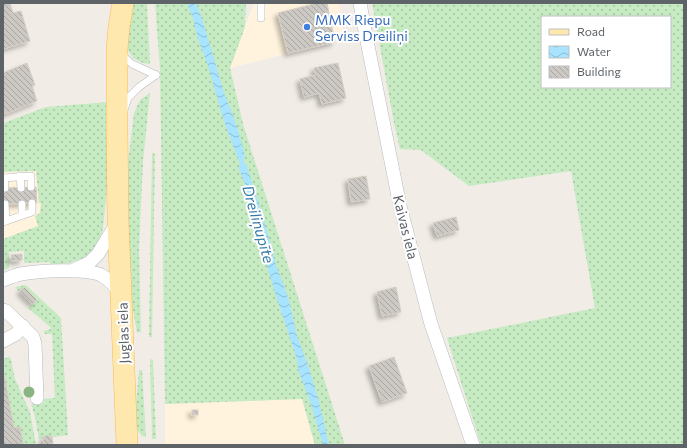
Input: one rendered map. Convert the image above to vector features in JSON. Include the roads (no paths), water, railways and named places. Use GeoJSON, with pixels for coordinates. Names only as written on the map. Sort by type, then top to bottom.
{"type":"FeatureCollection","features":[{"type":"Feature","properties":{"kind":"main road","name":"Juglas iela"},"geometry":{"type":"LineString","coordinates":[[123,3],[117,49],[117,129],[118,221],[127,445]]}},
{"type":"Feature","properties":{"kind":"street","name":"Kaivas iela"},"geometry":{"type":"LineString","coordinates":[[360,3],[400,206],[430,324],[473,445]]}},
{"type":"Feature","properties":{"kind":"street"},"geometry":{"type":"LineString","coordinates":[[72,271],[90,262],[98,254],[118,221]]}},
{"type":"Feature","properties":{"kind":"street"},"geometry":{"type":"LineString","coordinates":[[3,280],[19,274],[72,271],[89,272],[101,275],[113,283],[122,295]]}},
{"type":"Feature","properties":{"kind":"street"},"geometry":{"type":"LineString","coordinates":[[3,310],[23,326],[33,337],[35,344],[37,398]]}},
{"type":"Feature","properties":{"kind":"street"},"geometry":{"type":"LineString","coordinates":[[3,341],[16,334],[23,326]]}},
{"type":"Feature","properties":{"kind":"lane"},"geometry":{"type":"LineString","coordinates":[[260,18],[261,3]]}},
{"type":"Feature","properties":{"kind":"lane"},"geometry":{"type":"LineString","coordinates":[[117,49],[124,58],[132,64],[156,75],[128,98],[117,129]]}},
{"type":"Feature","properties":{"kind":"lane"},"geometry":{"type":"LineString","coordinates":[[20,176],[21,188]]}},
{"type":"Feature","properties":{"kind":"lane"},"geometry":{"type":"LineString","coordinates":[[4,188],[3,178],[20,176],[31,176],[31,187]]}},
{"type":"Feature","properties":{"kind":"lane"},"geometry":{"type":"LineString","coordinates":[[5,204],[4,221],[32,212],[32,203]]}},
{"type":"Feature","properties":{"kind":"lane"},"geometry":{"type":"LineString","coordinates":[[22,204],[22,215]]}},
{"type":"Feature","properties":{"kind":"water"},"geometry":{"type":"Polygon","coordinates":[[[187,3],[196,3],[204,25],[224,93],[236,123],[245,156],[244,159],[239,161],[225,124],[207,63],[198,39],[193,18],[187,3]]]}},
{"type":"Feature","properties":{"kind":"water","name":"Dreiliņupīte"},"geometry":{"type":"Polygon","coordinates":[[[246,164],[263,216],[276,265],[288,297],[297,336],[318,398],[329,445],[323,445],[311,404],[299,372],[296,356],[253,220],[246,186],[238,167],[246,164]]]}},
{"type":"Feature","properties":{"kind":"waterway","name":"Dreiliņupīte"},"geometry":{"type":"LineString","coordinates":[[240,155],[244,171]]}},
{"type":"Feature","properties":{"kind":"place","name":"MMK Riepu Serviss Dreiliņi"},"geometry":{"type":"Point","coordinates":[307,27]}}]}
